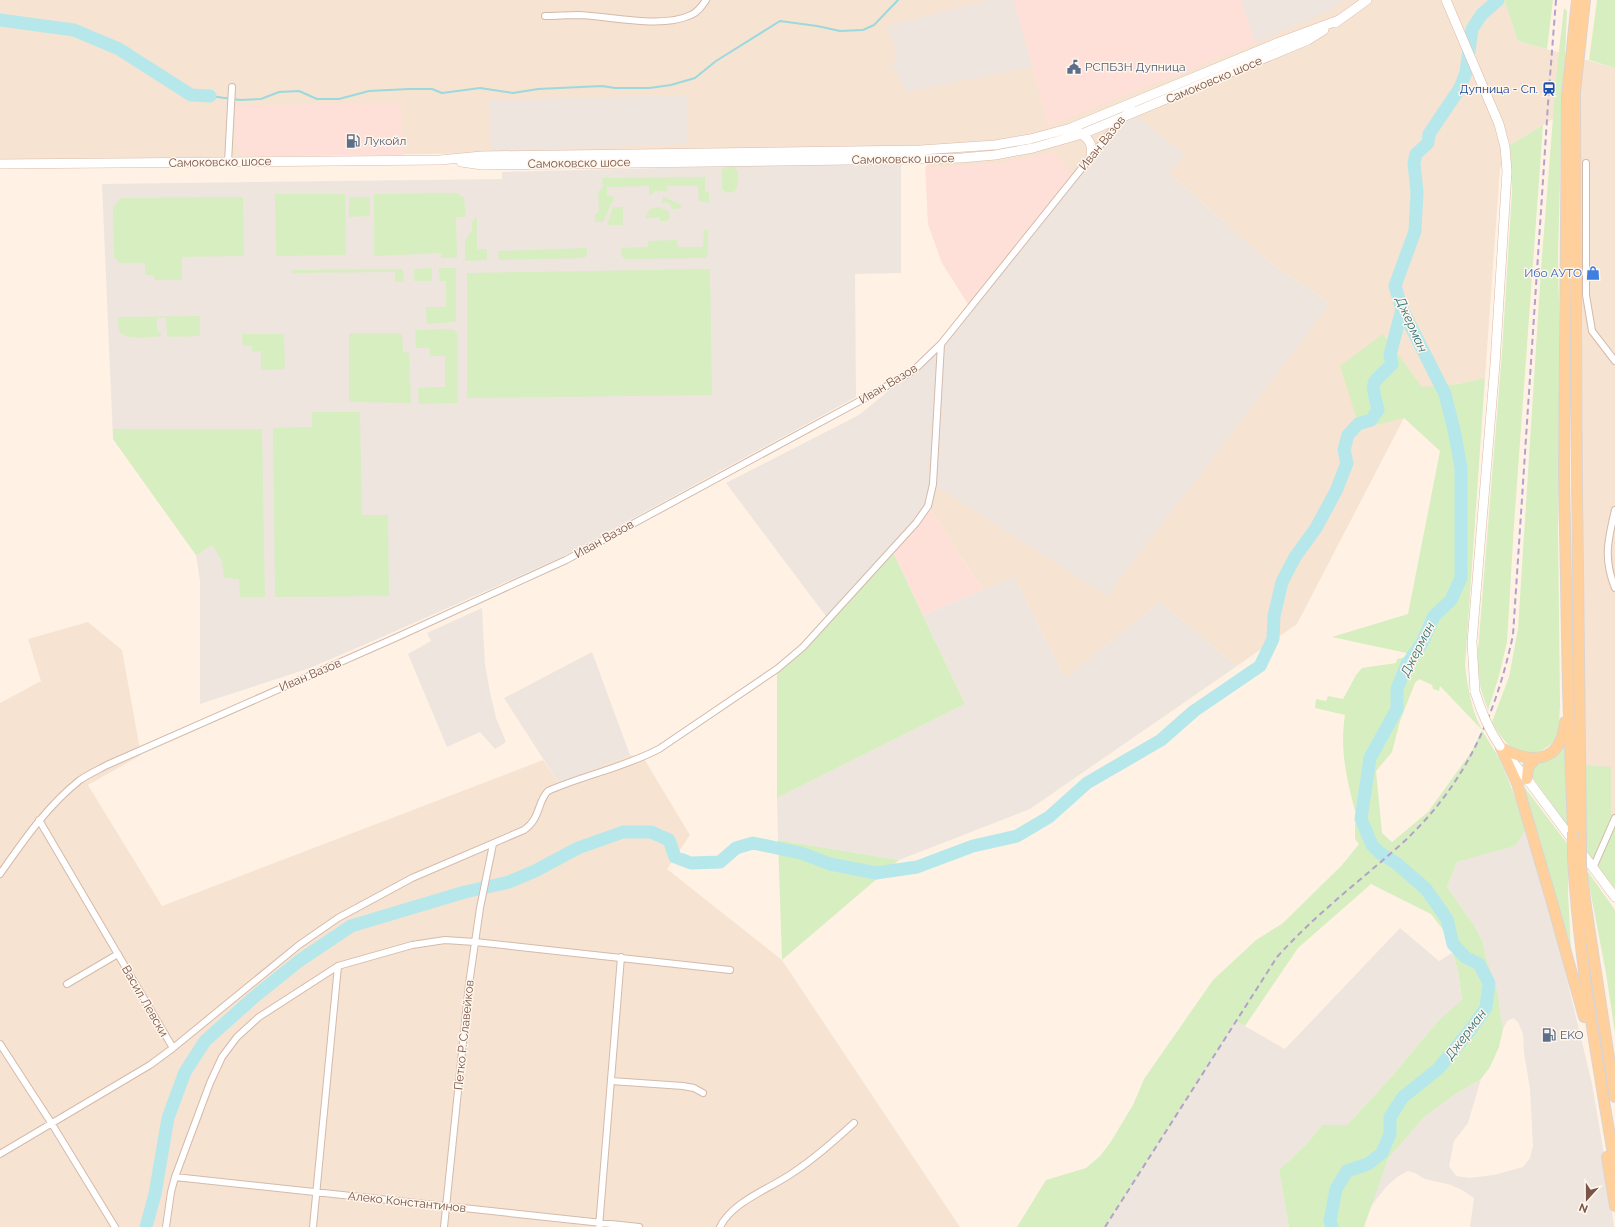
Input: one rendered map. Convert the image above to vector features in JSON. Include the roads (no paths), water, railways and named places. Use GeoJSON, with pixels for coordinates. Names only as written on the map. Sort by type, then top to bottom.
{"type":"FeatureCollection","features":[{"type":"Feature","properties":{"kind":"main road","name":"Самоковско шосе"},"geometry":{"type":"LineString","coordinates":[[440,160],[482,165],[961,158],[995,155],[1033,148],[1082,134],[1123,118],[1308,40],[1367,0]]}},
{"type":"Feature","properties":{"kind":"main road"},"geometry":{"type":"LineString","coordinates":[[1446,0],[1499,124],[1503,139],[1507,171],[1495,364],[1472,642],[1474,692],[1484,720],[1491,734],[1527,779],[1615,897]]}},
{"type":"Feature","properties":{"kind":"main road"},"geometry":{"type":"LineString","coordinates":[[1577,0],[1567,97],[1564,475],[1568,688],[1574,858],[1584,1017],[1615,1206]]}},
{"type":"Feature","properties":{"kind":"main road"},"geometry":{"type":"LineString","coordinates":[[1585,0],[1575,92],[1581,868],[1615,1097]]}},
{"type":"Feature","properties":{"kind":"main road","name":"Самоковско шосе"},"geometry":{"type":"LineString","coordinates":[[0,164],[440,160],[482,156],[960,148],[995,145],[1030,140],[1071,128],[1277,43],[1339,20]]}},
{"type":"Feature","properties":{"kind":"main road"},"geometry":{"type":"LineString","coordinates":[[1071,128],[1082,134],[1090,142],[1092,148],[1091,156]]}},
{"type":"Feature","properties":{"kind":"main road"},"geometry":{"type":"LineString","coordinates":[[1500,747],[1522,757],[1536,758],[1548,754],[1554,750],[1562,739],[1564,731],[1568,688]]}},
{"type":"Feature","properties":{"kind":"main road"},"geometry":{"type":"LineString","coordinates":[[1500,747],[1517,782],[1584,1017]]}},
{"type":"Feature","properties":{"kind":"main road"},"geometry":{"type":"LineString","coordinates":[[1527,779],[1528,767],[1536,758]]}},
{"type":"Feature","properties":{"kind":"main road"},"geometry":{"type":"LineString","coordinates":[[1578,922],[1593,1035],[1615,1166]]}},
{"type":"Feature","properties":{"kind":"main road"},"geometry":{"type":"LineString","coordinates":[[1603,1019],[1607,1031],[1615,1041]]}},
{"type":"Feature","properties":{"kind":"street"},"geometry":{"type":"LineString","coordinates":[[545,16],[579,15],[653,21],[673,20],[692,15],[706,0]]}},
{"type":"Feature","properties":{"kind":"street"},"geometry":{"type":"LineString","coordinates":[[228,162],[231,90]]}},
{"type":"Feature","properties":{"kind":"street","name":"Иван Вазов"},"geometry":{"type":"LineString","coordinates":[[0,874],[39,820],[58,799],[82,779],[107,765],[395,638],[566,560],[902,378],[914,370],[941,344],[1135,102]]}},
{"type":"Feature","properties":{"kind":"street"},"geometry":{"type":"LineString","coordinates":[[1586,163],[1586,295],[1592,331],[1615,362]]}},
{"type":"Feature","properties":{"kind":"street"},"geometry":{"type":"LineString","coordinates":[[173,1048],[299,945],[338,918],[412,878],[524,830],[531,825],[537,816],[545,794],[548,791],[616,768],[659,749],[777,669],[803,647],[913,527],[928,506],[933,484],[941,344]]}},
{"type":"Feature","properties":{"kind":"street"},"geometry":{"type":"LineString","coordinates":[[1615,510],[1608,542],[1615,588]]}},
{"type":"Feature","properties":{"kind":"street"},"geometry":{"type":"LineString","coordinates":[[1593,868],[1615,818]]}},
{"type":"Feature","properties":{"kind":"street","name":"Васил Левски"},"geometry":{"type":"LineString","coordinates":[[0,1154],[150,1065],[173,1048],[39,820]]}},
{"type":"Feature","properties":{"kind":"street","name":"Петко Р. Славейков"},"geometry":{"type":"LineString","coordinates":[[444,1227],[475,942],[480,908],[493,844]]}},
{"type":"Feature","properties":{"kind":"street"},"geometry":{"type":"LineString","coordinates":[[166,1227],[170,1192],[174,1177],[210,1083],[222,1057],[238,1036],[259,1017],[338,966],[412,945],[446,940],[621,957],[730,970]]}},
{"type":"Feature","properties":{"kind":"street"},"geometry":{"type":"LineString","coordinates":[[68,984],[118,954]]}},
{"type":"Feature","properties":{"kind":"street"},"geometry":{"type":"LineString","coordinates":[[599,1225],[621,957]]}},
{"type":"Feature","properties":{"kind":"street"},"geometry":{"type":"LineString","coordinates":[[313,1227],[338,966]]}},
{"type":"Feature","properties":{"kind":"street"},"geometry":{"type":"LineString","coordinates":[[0,1044],[52,1124],[115,1227]]}},
{"type":"Feature","properties":{"kind":"street"},"geometry":{"type":"LineString","coordinates":[[611,1082],[683,1086],[694,1088],[703,1092]]}},
{"type":"Feature","properties":{"kind":"street"},"geometry":{"type":"LineString","coordinates":[[720,1227],[731,1212],[791,1174],[826,1148],[854,1123]]}},
{"type":"Feature","properties":{"kind":"street","name":"Алеко Константинов"},"geometry":{"type":"LineString","coordinates":[[174,1177],[599,1225],[639,1227]]}},
{"type":"Feature","properties":{"kind":"waterway"},"geometry":{"type":"LineString","coordinates":[[210,96],[240,100],[261,99],[279,92],[299,91],[317,99],[339,99],[369,91],[409,89],[432,89],[442,93],[480,88],[513,93],[538,89],[602,86],[615,88],[649,88],[671,85],[695,78],[716,61],[780,21],[840,31],[863,30],[874,25],[898,0]]}},
{"type":"Feature","properties":{"kind":"waterway","name":"Джерман"},"geometry":{"type":"LineString","coordinates":[[1332,1227],[1330,1221],[1336,1189],[1347,1171],[1368,1164],[1382,1153],[1390,1134],[1390,1117],[1403,1097],[1438,1069],[1486,1008],[1489,983],[1479,964],[1465,957],[1453,944],[1447,919],[1426,889],[1396,863],[1380,853],[1372,845],[1361,819],[1370,758],[1397,709],[1397,689],[1407,664],[1422,643],[1434,616],[1451,600],[1461,578],[1461,467],[1454,430],[1445,394],[1402,309],[1395,286],[1415,231],[1417,192],[1414,163],[1416,154],[1428,143],[1429,134],[1460,88],[1466,72],[1472,29],[1482,14],[1498,0]]}},
{"type":"Feature","properties":{"kind":"waterway"},"geometry":{"type":"LineString","coordinates":[[0,20],[74,30],[119,49],[191,95],[210,96]]}},
{"type":"Feature","properties":{"kind":"waterway"},"geometry":{"type":"LineString","coordinates":[[146,1227],[155,1194],[168,1118],[185,1072],[205,1041],[253,998],[299,961],[351,926],[465,892],[509,882],[535,871],[578,848],[623,832],[651,832],[669,840],[675,857],[691,863],[720,862],[736,848],[753,843],[801,853],[830,864],[876,873],[917,867],[973,846],[1017,836],[1049,817],[1087,783],[1161,740],[1194,711],[1260,666],[1273,639],[1274,616],[1282,582],[1295,557],[1316,528],[1336,491],[1347,463],[1344,450],[1348,435],[1358,424],[1371,420],[1378,410],[1373,387],[1376,380],[1392,364],[1390,355],[1402,309]]}},
{"type":"Feature","properties":{"kind":"railway"},"geometry":{"type":"LineString","coordinates":[[1105,1227],[1277,957],[1320,914],[1398,847],[1421,825],[1458,777],[1486,724],[1497,695],[1506,666],[1513,635],[1556,0]]}},
{"type":"Feature","properties":{"kind":"place","name":"РСПБЗН Дупница"},"geometry":{"type":"Point","coordinates":[1074,67]}},
{"type":"Feature","properties":{"kind":"place","name":"Дупница - Сп."},"geometry":{"type":"Point","coordinates":[1549,89]}},
{"type":"Feature","properties":{"kind":"place","name":"Лукойл"},"geometry":{"type":"Point","coordinates":[353,141]}},
{"type":"Feature","properties":{"kind":"place","name":"Ибо АУТО"},"geometry":{"type":"Point","coordinates":[1593,273]}},
{"type":"Feature","properties":{"kind":"place","name":"EKO"},"geometry":{"type":"Point","coordinates":[1549,1035]}}]}
